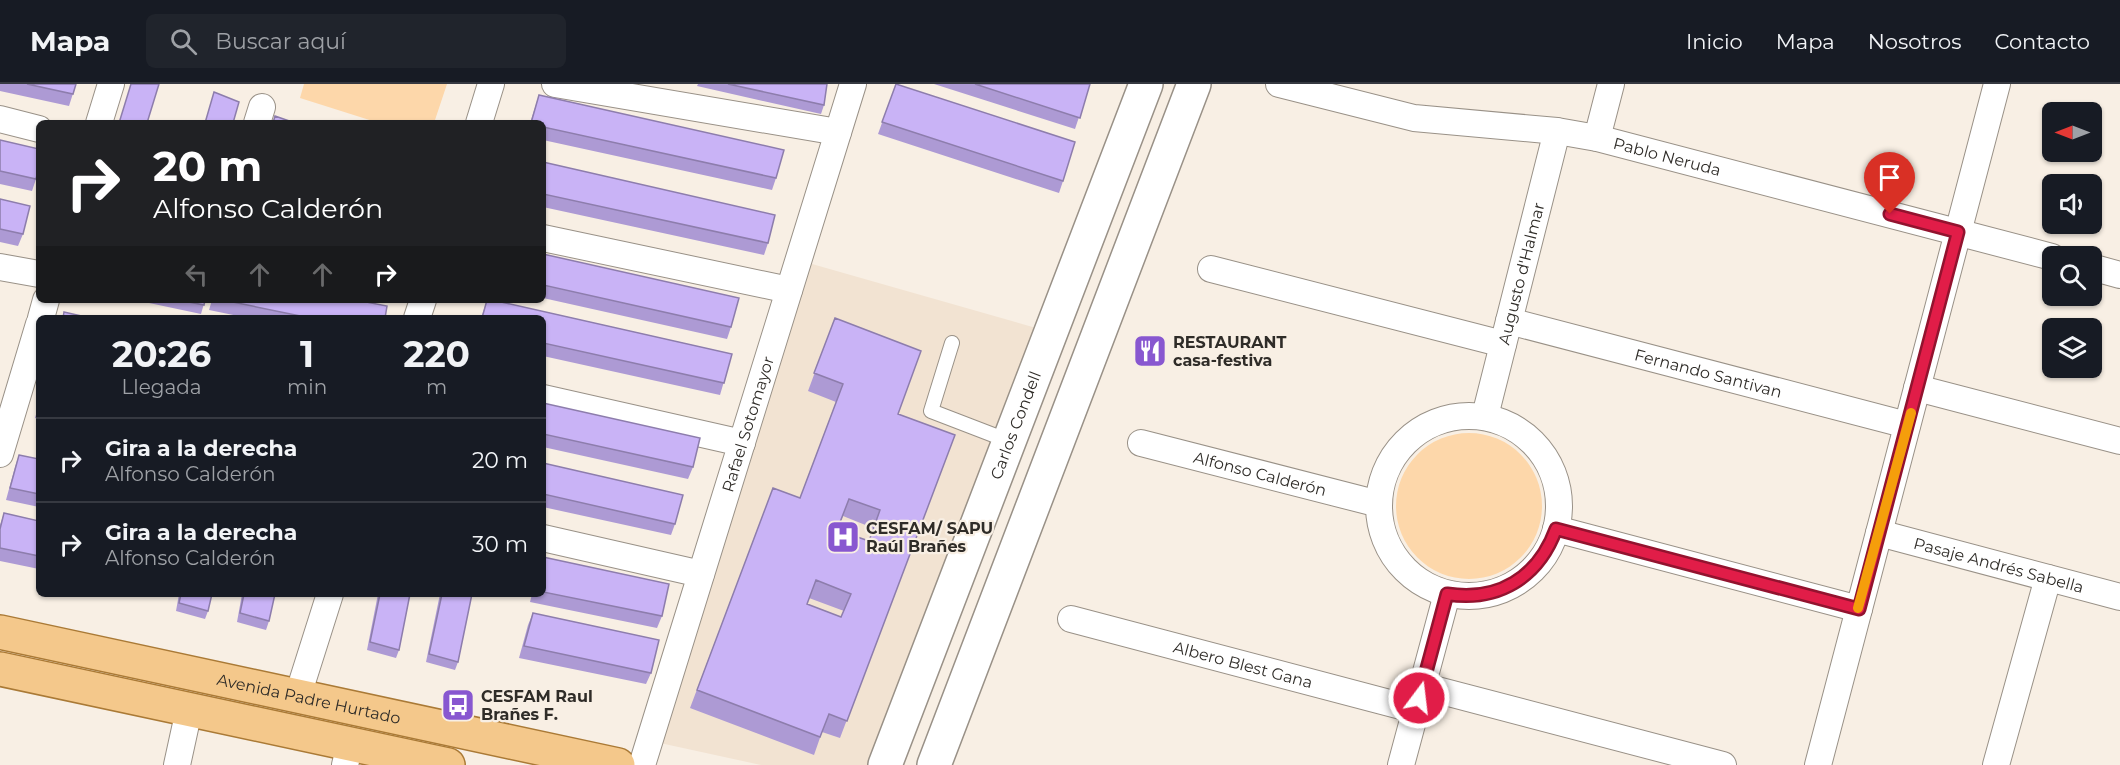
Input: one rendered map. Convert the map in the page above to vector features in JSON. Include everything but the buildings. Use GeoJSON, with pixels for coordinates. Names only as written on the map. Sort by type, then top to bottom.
{"type":"FeatureCollection","features":[{"type":"Feature","properties":{"kind":"main road","name":"Avenida Padre Hurtado"},"geometry":{"type":"LineString","coordinates":[[0,632],[618,765]]}},
{"type":"Feature","properties":{"kind":"main road"},"geometry":{"type":"LineString","coordinates":[[0,669],[189,710],[347,754],[448,765]]}},
{"type":"Feature","properties":{"kind":"street"},"geometry":{"type":"LineString","coordinates":[[100,120],[111,84]]}},
{"type":"Feature","properties":{"kind":"street"},"geometry":{"type":"LineString","coordinates":[[479,120],[491,84]]}},
{"type":"Feature","properties":{"kind":"street"},"geometry":{"type":"LineString","coordinates":[[555,84],[838,132]]}},
{"type":"Feature","properties":{"kind":"street","name":"Rafael Sotomayor"},"geometry":{"type":"LineString","coordinates":[[642,765],[853,84]]}},
{"type":"Feature","properties":{"kind":"street","name":"Carlos Condell"},"geometry":{"type":"LineString","coordinates":[[885,765],[1146,84]]}},
{"type":"Feature","properties":{"kind":"street"},"geometry":{"type":"LineString","coordinates":[[934,765],[1194,84]]}},
{"type":"Feature","properties":{"kind":"street","name":"Pablo Neruda"},"geometry":{"type":"LineString","coordinates":[[1279,84],[1414,118],[1557,131],[1597,138],[2042,254]]}},
{"type":"Feature","properties":{"kind":"street"},"geometry":{"type":"LineString","coordinates":[[1597,138],[1611,84]]}},
{"type":"Feature","properties":{"kind":"street"},"geometry":{"type":"LineString","coordinates":[[1818,765],[1996,84]]}},
{"type":"Feature","properties":{"kind":"street"},"geometry":{"type":"LineString","coordinates":[[0,120],[36,128]]}},
{"type":"Feature","properties":{"kind":"street","name":"Augusto d'Halmar"},"geometry":{"type":"LineString","coordinates":[[1485,416],[1557,131]]}},
{"type":"Feature","properties":{"kind":"street"},"geometry":{"type":"LineString","coordinates":[[546,239],[789,290]]}},
{"type":"Feature","properties":{"kind":"street"},"geometry":{"type":"LineString","coordinates":[[0,267],[36,273]]}},
{"type":"Feature","properties":{"kind":"street","name":"Fernando Santivan"},"geometry":{"type":"LineString","coordinates":[[1211,268],[1907,425]]}},
{"type":"Feature","properties":{"kind":"street"},"geometry":{"type":"LineString","coordinates":[[2102,270],[2120,275]]}},
{"type":"Feature","properties":{"kind":"street"},"geometry":{"type":"LineString","coordinates":[[0,454],[4,428],[36,333]]}},
{"type":"Feature","properties":{"kind":"street"},"geometry":{"type":"LineString","coordinates":[[1917,388],[2120,441]]}},
{"type":"Feature","properties":{"kind":"street"},"geometry":{"type":"LineString","coordinates":[[546,399],[742,443]]}},
{"type":"Feature","properties":{"kind":"street"},"geometry":{"type":"LineString","coordinates":[[1465,415],[1485,416],[1519,430],[1545,457],[1558,492],[1559,511],[1556,529],[1541,561],[1515,584],[1482,596],[1447,594],[1416,579],[1392,554],[1380,521],[1379,504],[1388,466],[1411,435],[1446,418],[1465,415]]}},
{"type":"Feature","properties":{"kind":"street","name":"Alfonso Calderón"},"geometry":{"type":"LineString","coordinates":[[1141,443],[1379,504]]}},
{"type":"Feature","properties":{"kind":"street"},"geometry":{"type":"LineString","coordinates":[[1556,529],[1859,609]]}},
{"type":"Feature","properties":{"kind":"street","name":"Pasaje Andrés Sabella"},"geometry":{"type":"LineString","coordinates":[[1879,533],[2120,597]]}},
{"type":"Feature","properties":{"kind":"street"},"geometry":{"type":"LineString","coordinates":[[546,539],[701,574]]}},
{"type":"Feature","properties":{"kind":"street"},"geometry":{"type":"LineString","coordinates":[[1996,765],[2048,578]]}},
{"type":"Feature","properties":{"kind":"street"},"geometry":{"type":"LineString","coordinates":[[1401,765],[1447,594]]}},
{"type":"Feature","properties":{"kind":"street"},"geometry":{"type":"LineString","coordinates":[[298,695],[329,597]]}},
{"type":"Feature","properties":{"kind":"street","name":"Albero Blest Gana"},"geometry":{"type":"LineString","coordinates":[[1071,619],[1723,765]]}},
{"type":"Feature","properties":{"kind":"street"},"geometry":{"type":"LineString","coordinates":[[177,765],[189,710]]}},
{"type":"Feature","properties":{"kind":"lane"},"geometry":{"type":"LineString","coordinates":[[952,343],[931,411],[1009,441]]}},
{"type":"Feature","properties":{"kind":"shaded area"},"geometry":{"type":"Polygon","coordinates":[[[304,84],[447,84],[435,120],[370,120],[300,98],[304,84]]]}},
{"type":"Feature","properties":{"kind":"shaded area","name":"CESFAM/ SAPU Raúl Brañes"},"geometry":{"type":"Polygon","coordinates":[[[805,262],[1043,330],[875,765],[761,765],[660,743],[805,262]]]}},
{"type":"Feature","properties":{"kind":"shaded area"},"geometry":{"type":"Polygon","coordinates":[[[1469,433],[1483,434],[1497,439],[1510,445],[1521,454],[1530,465],[1536,478],[1541,492],[1541,520],[1536,534],[1530,547],[1521,558],[1510,567],[1497,573],[1483,578],[1469,579],[1455,578],[1441,573],[1428,567],[1417,558],[1408,547],[1402,534],[1397,520],[1396,506],[1397,492],[1402,478],[1408,465],[1417,454],[1428,445],[1441,439],[1455,434],[1469,433]]]}},
{"type":"Feature","properties":{"kind":"slow traffic"},"geometry":{"type":"LineString","coordinates":[[1858,608],[1911,413]]}},
{"type":"Feature","properties":{"kind":"place","name":"RESTAURANT casa-festiva"},"geometry":{"type":"Point","coordinates":[1150,351]}},
{"type":"Feature","properties":{"kind":"place","name":"CESFAM/ SAPU Raúl Brañes"},"geometry":{"type":"Point","coordinates":[843,537]}},
{"type":"Feature","properties":{"kind":"place","name":"CESFAM Raul Brañes F."},"geometry":{"type":"Point","coordinates":[458,705]}},
{"type":"Feature","properties":{"kind":"route"},"geometry":{"type":"LineString","coordinates":[[1419,698],[1447,594],[1482,596],[1515,584],[1541,561],[1556,529],[1859,609],[1958,232],[1890,214]]}}]}
